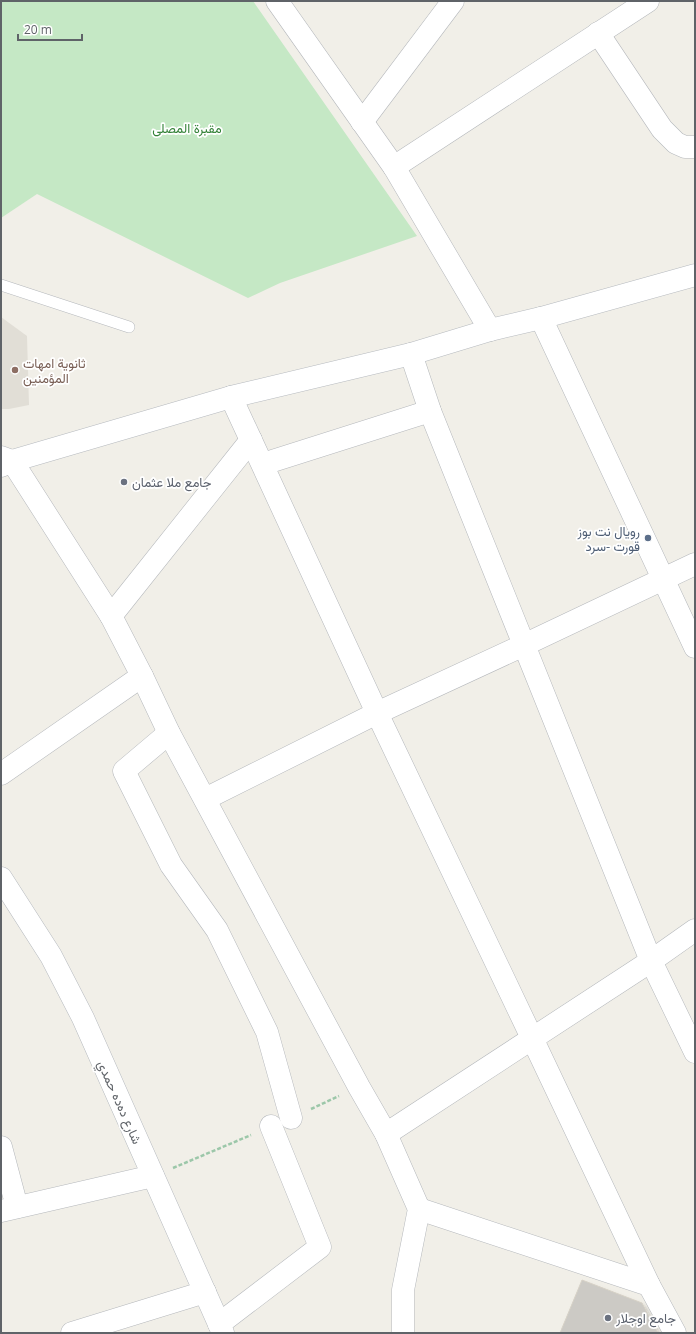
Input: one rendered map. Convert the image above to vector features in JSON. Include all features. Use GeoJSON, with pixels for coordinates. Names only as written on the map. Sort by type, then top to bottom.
{"type":"FeatureCollection","features":[{"type":"Feature","properties":{"kind":"street"},"geometry":{"type":"LineString","coordinates":[[277,1],[394,167],[490,330]]}},
{"type":"Feature","properties":{"kind":"street"},"geometry":{"type":"LineString","coordinates":[[362,122],[453,1]]}},
{"type":"Feature","properties":{"kind":"street"},"geometry":{"type":"LineString","coordinates":[[394,167],[648,1]]}},
{"type":"Feature","properties":{"kind":"street"},"geometry":{"type":"LineString","coordinates":[[598,34],[662,129],[676,143],[685,147],[695,147]]}},
{"type":"Feature","properties":{"kind":"street"},"geometry":{"type":"LineString","coordinates":[[403,1333],[403,1290],[419,1209],[386,1134],[359,1087],[169,733],[111,616],[5,461],[231,397],[412,354],[490,330],[694,278]]}},
{"type":"Feature","properties":{"kind":"street"},"geometry":{"type":"LineString","coordinates":[[541,318],[695,647]]}},
{"type":"Feature","properties":{"kind":"street"},"geometry":{"type":"LineString","coordinates":[[412,354],[430,411],[651,961],[695,1052]]}},
{"type":"Feature","properties":{"kind":"street"},"geometry":{"type":"LineString","coordinates":[[231,397],[377,712],[649,1285],[675,1333]]}},
{"type":"Feature","properties":{"kind":"street"},"geometry":{"type":"LineString","coordinates":[[263,464],[430,411]]}},
{"type":"Feature","properties":{"kind":"street"},"geometry":{"type":"LineString","coordinates":[[111,616],[251,440]]}},
{"type":"Feature","properties":{"kind":"street"},"geometry":{"type":"LineString","coordinates":[[205,800],[377,712],[524,645],[695,564]]}},
{"type":"Feature","properties":{"kind":"street"},"geometry":{"type":"LineString","coordinates":[[1,774],[142,676]]}},
{"type":"Feature","properties":{"kind":"street"},"geometry":{"type":"LineString","coordinates":[[169,733],[124,771],[171,865],[217,930],[254,1004],[267,1032],[291,1118]]}},
{"type":"Feature","properties":{"kind":"street","name":"شارع دەدە حمدي"},"geometry":{"type":"LineString","coordinates":[[1,878],[7,899],[51,956],[83,1018],[221,1328]]}},
{"type":"Feature","properties":{"kind":"street"},"geometry":{"type":"LineString","coordinates":[[386,1134],[651,961],[695,930]]}},
{"type":"Feature","properties":{"kind":"street"},"geometry":{"type":"LineString","coordinates":[[221,1328],[320,1247],[272,1126]]}},
{"type":"Feature","properties":{"kind":"street"},"geometry":{"type":"LineString","coordinates":[[1,1147],[9,1209],[153,1176]]}},
{"type":"Feature","properties":{"kind":"street"},"geometry":{"type":"LineString","coordinates":[[419,1209],[649,1285]]}},
{"type":"Feature","properties":{"kind":"street"},"geometry":{"type":"LineString","coordinates":[[72,1333],[205,1292]]}},
{"type":"Feature","properties":{"kind":"lane"},"geometry":{"type":"LineString","coordinates":[[1,285],[129,327]]}},
{"type":"Feature","properties":{"kind":"shaded area","name":"ثانوية امهات المؤمنين"},"geometry":{"type":"Polygon","coordinates":[[[1,317],[27,336],[29,405],[9,409],[1,409],[1,317]]]}},
{"type":"Feature","properties":{"kind":"green space","name":"مقبرة المصلى"},"geometry":{"type":"Polygon","coordinates":[[[1,1],[253,1],[417,236],[280,283],[248,298],[37,194],[1,218],[1,1]]]}},
{"type":"Feature","properties":{"kind":"building","name":"جامع اوجلار"},"geometry":{"type":"Polygon","coordinates":[[[582,1280],[642,1303],[658,1333],[560,1333],[582,1280]]]}},
{"type":"Feature","properties":{"kind":"place","name":"ثانوية امهات المؤمنين"},"geometry":{"type":"Point","coordinates":[15,370]}},
{"type":"Feature","properties":{"kind":"place","name":"جامع ملا عثمان"},"geometry":{"type":"Point","coordinates":[124,482]}},
{"type":"Feature","properties":{"kind":"place","name":"رويال نت بوز قورت -سرد"},"geometry":{"type":"Point","coordinates":[648,538]}},
{"type":"Feature","properties":{"kind":"place","name":"جامع اوجلار"},"geometry":{"type":"Point","coordinates":[608,1318]}}]}
